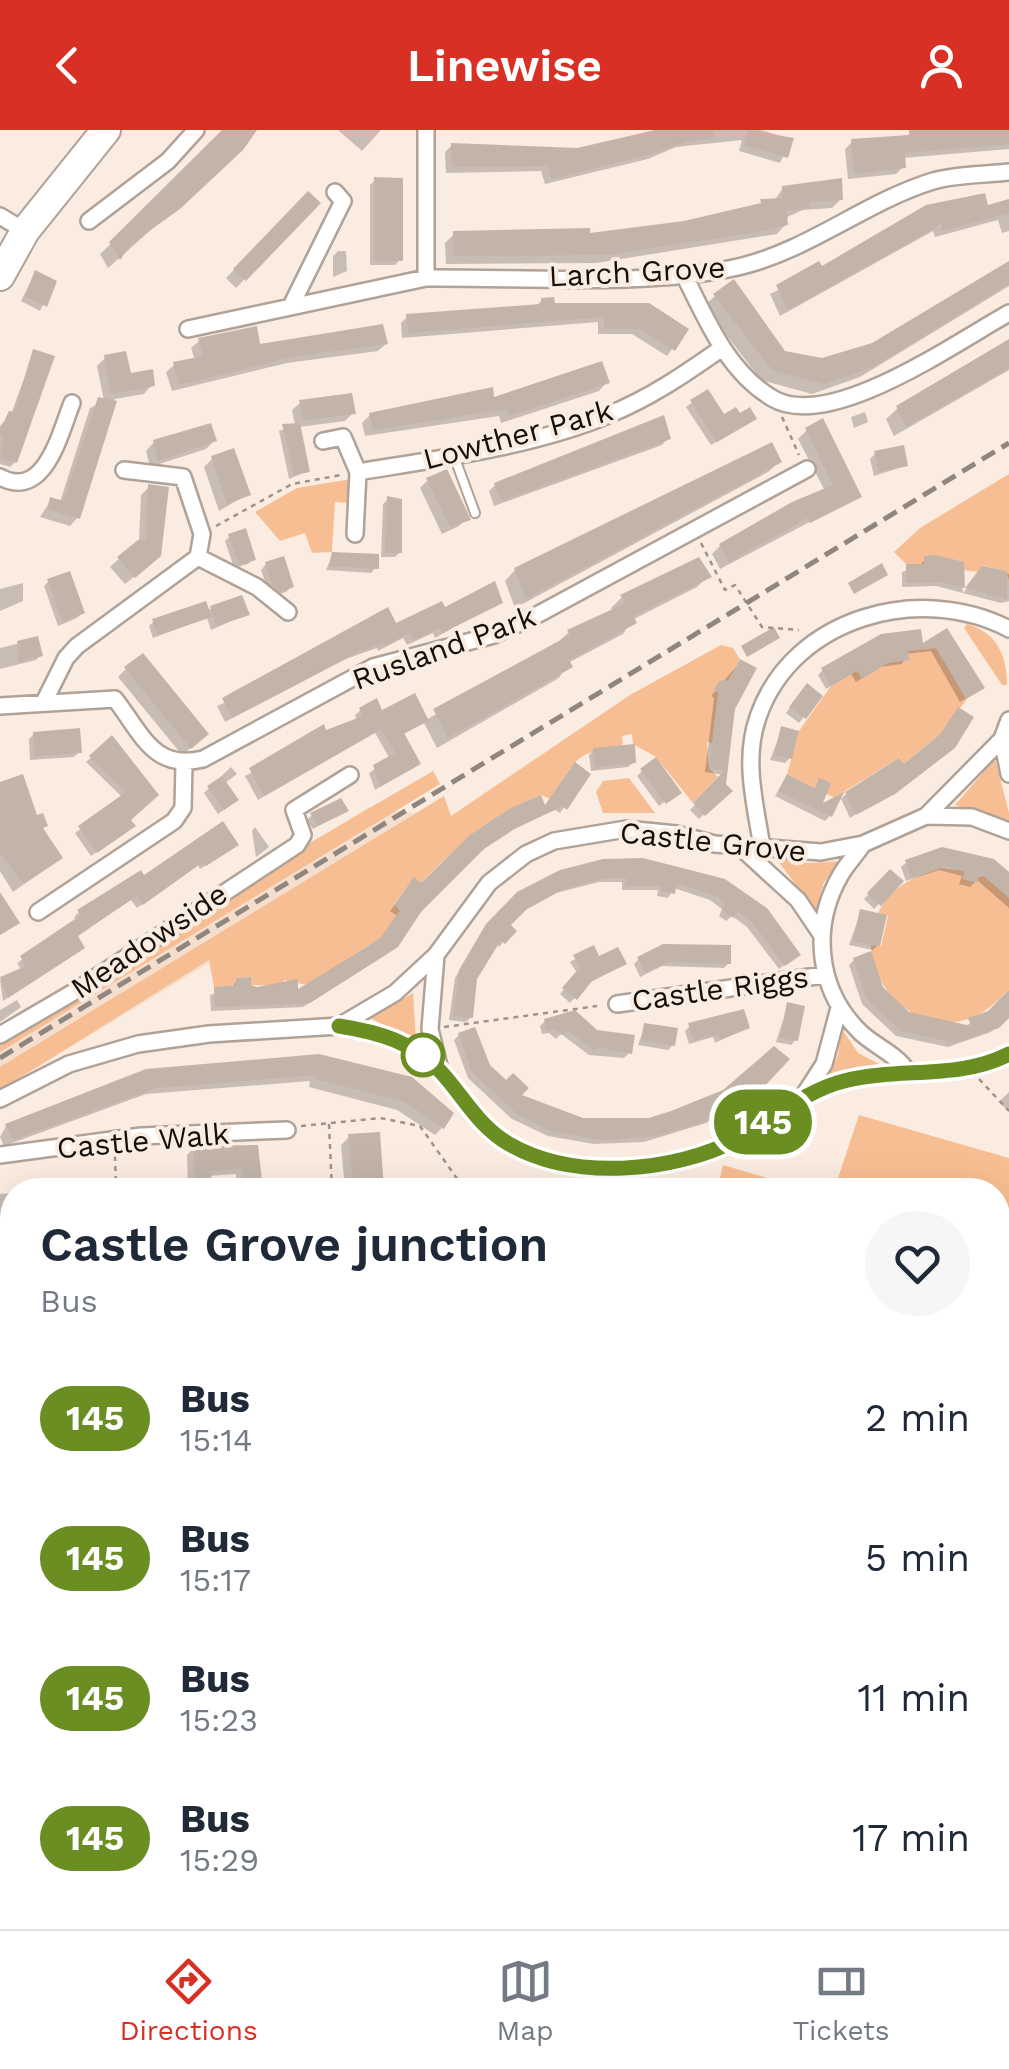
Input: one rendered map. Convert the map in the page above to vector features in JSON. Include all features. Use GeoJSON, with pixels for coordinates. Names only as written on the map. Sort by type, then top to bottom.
{"type":"FeatureCollection","features":[{"type":"Feature","properties":{"kind":"highway"},"geometry":{"type":"LineString","coordinates":[[0,276],[24,231],[106,130]]}},
{"type":"Feature","properties":{"kind":"street"},"geometry":{"type":"LineString","coordinates":[[89,221],[168,161],[196,130]]}},
{"type":"Feature","properties":{"kind":"street"},"geometry":{"type":"LineString","coordinates":[[426,130],[426,278]]}},
{"type":"Feature","properties":{"kind":"street","name":"Larch Grove"},"geometry":{"type":"LineString","coordinates":[[188,329],[426,278],[684,276],[783,254],[869,207],[936,180],[1009,172]]}},
{"type":"Feature","properties":{"kind":"street"},"geometry":{"type":"LineString","coordinates":[[291,306],[343,201],[335,192]]}},
{"type":"Feature","properties":{"kind":"street"},"geometry":{"type":"LineString","coordinates":[[0,216],[24,231]]}},
{"type":"Feature","properties":{"kind":"street"},"geometry":{"type":"LineString","coordinates":[[684,276],[722,348],[746,378],[775,400],[801,406],[858,397],[1009,312]]}},
{"type":"Feature","properties":{"kind":"street","name":"Lowther Park"},"geometry":{"type":"LineString","coordinates":[[358,472],[454,456],[605,417],[668,387],[722,348]]}},
{"type":"Feature","properties":{"kind":"street"},"geometry":{"type":"LineString","coordinates":[[0,477],[24,482],[36,477],[48,462],[72,404]]}},
{"type":"Feature","properties":{"kind":"street"},"geometry":{"type":"LineString","coordinates":[[322,441],[343,438],[358,472],[355,534]]}},
{"type":"Feature","properties":{"kind":"street","name":"Rusland Park"},"geometry":{"type":"LineString","coordinates":[[184,764],[203,758],[374,667],[494,636],[522,623],[807,469]]}},
{"type":"Feature","properties":{"kind":"street"},"geometry":{"type":"LineString","coordinates":[[44,702],[66,658],[77,646],[198,556],[202,534],[183,478],[124,470]]}},
{"type":"Feature","properties":{"kind":"street"},"geometry":{"type":"LineString","coordinates":[[198,556],[257,588],[288,612]]}},
{"type":"Feature","properties":{"kind":"street"},"geometry":{"type":"LineString","coordinates":[[762,846],[750,762],[758,718],[768,696],[809,648],[845,624],[897,608],[967,610],[1009,628]]}},
{"type":"Feature","properties":{"kind":"street"},"geometry":{"type":"LineString","coordinates":[[0,706],[115,699],[161,757],[184,764],[183,808],[174,821],[38,912]]}},
{"type":"Feature","properties":{"kind":"street","name":"Castle Grove"},"geometry":{"type":"LineString","coordinates":[[0,1099],[69,1064],[138,1044],[339,1026],[396,993],[436,955],[489,883],[526,854],[554,841],[626,829],[738,846],[821,852],[863,844],[926,816],[1002,739],[1009,720]]}},
{"type":"Feature","properties":{"kind":"street"},"geometry":{"type":"LineString","coordinates":[[1002,739],[1009,774]]}},
{"type":"Feature","properties":{"kind":"street","name":"Meadowside"},"geometry":{"type":"LineString","coordinates":[[0,1035],[72,994],[298,844],[303,835],[294,810],[350,775]]}},
{"type":"Feature","properties":{"kind":"street"},"geometry":{"type":"LineString","coordinates":[[926,816],[972,818],[1009,831]]}},
{"type":"Feature","properties":{"kind":"street"},"geometry":{"type":"LineString","coordinates":[[863,844],[840,874],[821,934],[824,975],[839,1008],[907,1071]]}},
{"type":"Feature","properties":{"kind":"street"},"geometry":{"type":"LineString","coordinates":[[738,846],[798,900],[821,934]]}},
{"type":"Feature","properties":{"kind":"street"},"geometry":{"type":"LineString","coordinates":[[436,955],[430,1029],[440,1070]]}},
{"type":"Feature","properties":{"kind":"street","name":"Castle Riggs"},"geometry":{"type":"LineString","coordinates":[[616,1004],[824,975]]}},
{"type":"Feature","properties":{"kind":"street"},"geometry":{"type":"LineString","coordinates":[[802,1098],[824,1064],[839,1008]]}},
{"type":"Feature","properties":{"kind":"street"},"geometry":{"type":"LineString","coordinates":[[339,1026],[398,1040],[440,1070],[470,1111],[506,1142],[556,1162],[599,1167],[667,1162],[703,1154],[737,1139],[802,1098],[844,1080],[907,1071],[970,1069],[1009,1054]]}},
{"type":"Feature","properties":{"kind":"street","name":"Castle Walk"},"geometry":{"type":"LineString","coordinates":[[0,1155],[114,1139],[287,1130]]}},
{"type":"Feature","properties":{"kind":"lane"},"geometry":{"type":"LineString","coordinates":[[454,456],[475,513]]}},
{"type":"Feature","properties":{"kind":"path"},"geometry":{"type":"LineString","coordinates":[[775,400],[807,469]]}},
{"type":"Feature","properties":{"kind":"path"},"geometry":{"type":"LineString","coordinates":[[202,534],[292,484],[358,472]]}},
{"type":"Feature","properties":{"kind":"path"},"geometry":{"type":"LineString","coordinates":[[701,541],[726,590],[735,585],[746,596],[762,627],[799,630]]}},
{"type":"Feature","properties":{"kind":"path"},"geometry":{"type":"LineString","coordinates":[[442,1028],[597,1006]]}},
{"type":"Feature","properties":{"kind":"path"},"geometry":{"type":"LineString","coordinates":[[970,1069],[1009,1111]]}},
{"type":"Feature","properties":{"kind":"path"},"geometry":{"type":"LineString","coordinates":[[287,1130],[380,1118],[420,1126],[456,1178]]}},
{"type":"Feature","properties":{"kind":"path"},"geometry":{"type":"LineString","coordinates":[[328,1123],[331,1178]]}},
{"type":"Feature","properties":{"kind":"path"},"geometry":{"type":"LineString","coordinates":[[114,1139],[116,1178]]}},
{"type":"Feature","properties":{"kind":"shaded area"},"geometry":{"type":"Polygon","coordinates":[[[1009,474],[1009,580],[1006,571],[983,566],[980,572],[906,564],[894,552],[920,528],[1009,474]]]}},
{"type":"Feature","properties":{"kind":"shaded area"},"geometry":{"type":"Polygon","coordinates":[[[351,479],[350,503],[335,502],[332,552],[312,553],[305,533],[280,541],[255,512],[297,488],[351,479]]]}},
{"type":"Feature","properties":{"kind":"shaded area"},"geometry":{"type":"Polygon","coordinates":[[[967,624],[993,639],[1005,664],[1007,685],[1002,685],[964,628],[967,624]]]}},
{"type":"Feature","properties":{"kind":"shaded area"},"geometry":{"type":"Polygon","coordinates":[[[721,645],[733,648],[740,659],[728,681],[720,681],[713,743],[707,742],[709,768],[718,777],[693,803],[656,757],[633,744],[632,734],[622,736],[623,747],[595,751],[579,759],[550,799],[541,795],[491,822],[421,883],[414,878],[394,904],[400,910],[384,936],[307,985],[284,980],[283,986],[251,985],[250,977],[236,978],[236,985],[214,987],[209,960],[0,1090],[0,1067],[444,796],[451,816],[630,695],[721,645]]]}},
{"type":"Feature","properties":{"kind":"shaded area"},"geometry":{"type":"Polygon","coordinates":[[[936,648],[967,699],[942,732],[904,764],[899,758],[845,791],[840,800],[826,794],[830,783],[819,779],[815,788],[787,774],[799,731],[831,686],[876,659],[910,659],[908,651],[936,648]]]}},
{"type":"Feature","properties":{"kind":"shaded area"},"geometry":{"type":"Polygon","coordinates":[[[995,759],[1009,813],[1009,820],[955,805],[995,759]]]}},
{"type":"Feature","properties":{"kind":"shaded area"},"geometry":{"type":"Polygon","coordinates":[[[433,771],[440,784],[0,1052],[0,1041],[301,848],[433,771]]]}},
{"type":"Feature","properties":{"kind":"shaded area"},"geometry":{"type":"Polygon","coordinates":[[[629,778],[655,813],[603,813],[596,792],[603,781],[629,778]]]}},
{"type":"Feature","properties":{"kind":"shaded area"},"geometry":{"type":"Polygon","coordinates":[[[369,807],[448,818],[0,1090],[0,1041],[369,807]]]}},
{"type":"Feature","properties":{"kind":"shaded area"},"geometry":{"type":"Polygon","coordinates":[[[774,856],[808,863],[843,861],[824,882],[816,911],[774,856]]]}},
{"type":"Feature","properties":{"kind":"shaded area"},"geometry":{"type":"Polygon","coordinates":[[[941,868],[965,871],[963,879],[985,876],[1009,898],[1009,990],[978,1015],[955,1022],[924,1018],[897,1001],[878,975],[871,945],[881,946],[888,916],[878,913],[890,896],[913,879],[941,868]]]}},
{"type":"Feature","properties":{"kind":"shaded area"},"geometry":{"type":"Polygon","coordinates":[[[413,993],[416,1041],[370,1018],[413,993]]]}},
{"type":"Feature","properties":{"kind":"shaded area"},"geometry":{"type":"Polygon","coordinates":[[[842,1029],[858,1053],[885,1067],[826,1080],[838,1055],[842,1029]]]}},
{"type":"Feature","properties":{"kind":"shaded area"},"geometry":{"type":"Polygon","coordinates":[[[859,1115],[1009,1158],[1009,1178],[838,1178],[859,1115]]]}},
{"type":"Feature","properties":{"kind":"shaded area"},"geometry":{"type":"Polygon","coordinates":[[[723,1165],[767,1178],[720,1178],[723,1165]]]}},
{"type":"Feature","properties":{"kind":"building"},"geometry":{"type":"Polygon","coordinates":[[[222,130],[257,130],[243,150],[180,209],[131,244],[120,260],[109,242],[222,130]]]}},
{"type":"Feature","properties":{"kind":"building"},"geometry":{"type":"Polygon","coordinates":[[[655,130],[714,130],[714,138],[685,142],[551,179],[547,166],[452,167],[451,143],[577,148],[655,130]]]}},
{"type":"Feature","properties":{"kind":"building"},"geometry":{"type":"Polygon","coordinates":[[[748,130],[794,138],[788,158],[744,145],[748,130]]]}},
{"type":"Feature","properties":{"kind":"building"},"geometry":{"type":"Polygon","coordinates":[[[909,130],[1009,130],[1009,144],[905,153],[906,168],[854,174],[851,139],[909,135],[909,130]]]}},
{"type":"Feature","properties":{"kind":"building"},"geometry":{"type":"Polygon","coordinates":[[[374,177],[403,178],[403,261],[374,261],[374,177]]]}},
{"type":"Feature","properties":{"kind":"building"},"geometry":{"type":"Polygon","coordinates":[[[842,178],[843,200],[809,202],[809,208],[787,211],[788,225],[758,232],[607,255],[454,256],[453,231],[590,228],[590,233],[684,221],[761,203],[760,199],[782,198],[782,186],[842,178]]]}},
{"type":"Feature","properties":{"kind":"building"},"geometry":{"type":"Polygon","coordinates":[[[308,191],[321,203],[246,281],[233,269],[308,191]]]}},
{"type":"Feature","properties":{"kind":"building"},"geometry":{"type":"Polygon","coordinates":[[[985,193],[988,205],[1009,199],[1009,213],[942,231],[941,225],[788,310],[776,285],[819,261],[822,266],[926,205],[985,193]]]}},
{"type":"Feature","properties":{"kind":"building"},"geometry":{"type":"Polygon","coordinates":[[[1009,261],[1009,284],[873,367],[824,384],[772,370],[713,294],[734,279],[785,351],[822,358],[872,343],[1009,261]]]}},
{"type":"Feature","properties":{"kind":"building"},"geometry":{"type":"Polygon","coordinates":[[[35,270],[57,281],[47,307],[25,296],[35,270]]]}},
{"type":"Feature","properties":{"kind":"building"},"geometry":{"type":"Polygon","coordinates":[[[554,297],[555,303],[649,303],[689,329],[675,351],[640,329],[604,329],[604,317],[408,333],[406,314],[541,304],[541,298],[554,297]]]}},
{"type":"Feature","properties":{"kind":"building"},"geometry":{"type":"Polygon","coordinates":[[[383,324],[388,344],[297,356],[179,385],[173,362],[203,356],[198,338],[257,326],[260,344],[383,324]]]}},
{"type":"Feature","properties":{"kind":"building"},"geometry":{"type":"Polygon","coordinates":[[[1009,339],[1009,368],[906,427],[896,406],[1009,339]]]}},
{"type":"Feature","properties":{"kind":"building"},"geometry":{"type":"Polygon","coordinates":[[[33,349],[55,356],[17,463],[0,458],[4,442],[0,430],[9,411],[14,412],[33,349]]]}},
{"type":"Feature","properties":{"kind":"building"},"geometry":{"type":"Polygon","coordinates":[[[126,351],[131,373],[153,369],[155,386],[111,394],[104,355],[126,351]]]}},
{"type":"Feature","properties":{"kind":"building"},"geometry":{"type":"Polygon","coordinates":[[[602,361],[610,383],[509,416],[507,409],[373,430],[369,413],[493,387],[494,397],[602,361]]]}},
{"type":"Feature","properties":{"kind":"building"},"geometry":{"type":"Polygon","coordinates":[[[708,389],[724,414],[736,407],[740,413],[750,407],[757,419],[717,442],[690,400],[708,389]]]}},
{"type":"Feature","properties":{"kind":"building"},"geometry":{"type":"Polygon","coordinates":[[[352,393],[356,414],[303,420],[299,400],[352,393]]]}},
{"type":"Feature","properties":{"kind":"building"},"geometry":{"type":"Polygon","coordinates":[[[98,397],[117,401],[80,519],[47,509],[50,497],[64,501],[98,397]]]}},
{"type":"Feature","properties":{"kind":"building"},"geometry":{"type":"Polygon","coordinates":[[[664,415],[671,439],[501,501],[494,483],[664,415]]]}},
{"type":"Feature","properties":{"kind":"building"},"geometry":{"type":"Polygon","coordinates":[[[823,418],[862,497],[810,523],[807,518],[729,562],[719,544],[792,502],[833,485],[805,428],[823,418]]]}},
{"type":"Feature","properties":{"kind":"building"},"geometry":{"type":"Polygon","coordinates":[[[211,423],[217,441],[158,461],[153,440],[211,423]]]}},
{"type":"Feature","properties":{"kind":"building"},"geometry":{"type":"Polygon","coordinates":[[[300,423],[310,472],[294,475],[282,424],[300,423]]]}},
{"type":"Feature","properties":{"kind":"building"},"geometry":{"type":"Polygon","coordinates":[[[772,442],[782,462],[526,599],[514,568],[772,442]]]}},
{"type":"Feature","properties":{"kind":"building"},"geometry":{"type":"Polygon","coordinates":[[[904,445],[908,466],[879,472],[874,451],[904,445]]]}},
{"type":"Feature","properties":{"kind":"building"},"geometry":{"type":"Polygon","coordinates":[[[234,448],[251,495],[227,504],[211,456],[234,448]]]}},
{"type":"Feature","properties":{"kind":"building"},"geometry":{"type":"Polygon","coordinates":[[[447,469],[471,520],[450,527],[426,478],[447,469]]]}},
{"type":"Feature","properties":{"kind":"building"},"geometry":{"type":"Polygon","coordinates":[[[148,484],[169,487],[161,556],[135,578],[117,557],[138,540],[146,540],[148,484]]]}},
{"type":"Feature","properties":{"kind":"building"},"geometry":{"type":"Polygon","coordinates":[[[387,496],[402,499],[402,553],[385,553],[387,496]]]}},
{"type":"Feature","properties":{"kind":"building"},"geometry":{"type":"Polygon","coordinates":[[[246,528],[256,560],[239,565],[228,534],[246,528]]]}},
{"type":"Feature","properties":{"kind":"building"},"geometry":{"type":"Polygon","coordinates":[[[332,552],[379,554],[379,569],[329,566],[332,552]]]}},
{"type":"Feature","properties":{"kind":"building"},"geometry":{"type":"Polygon","coordinates":[[[284,556],[294,587],[281,592],[272,585],[265,562],[284,556]]]}},
{"type":"Feature","properties":{"kind":"building"},"geometry":{"type":"Polygon","coordinates":[[[924,556],[964,562],[965,588],[982,566],[1007,571],[1007,599],[942,582],[906,583],[906,564],[924,564],[924,556]]]}},
{"type":"Feature","properties":{"kind":"building"},"geometry":{"type":"Polygon","coordinates":[[[699,557],[712,577],[633,616],[637,623],[569,660],[573,667],[448,738],[433,709],[570,635],[567,630],[626,603],[620,595],[699,557]]]}},
{"type":"Feature","properties":{"kind":"building"},"geometry":{"type":"Polygon","coordinates":[[[882,563],[888,575],[854,594],[848,583],[882,563]]]}},
{"type":"Feature","properties":{"kind":"building"},"geometry":{"type":"Polygon","coordinates":[[[70,571],[85,613],[63,622],[47,579],[70,571]]]}},
{"type":"Feature","properties":{"kind":"building"},"geometry":{"type":"Polygon","coordinates":[[[495,581],[503,603],[442,633],[440,628],[413,640],[410,633],[385,646],[383,643],[356,653],[232,718],[222,698],[388,607],[396,623],[442,601],[445,607],[495,581]]]}},
{"type":"Feature","properties":{"kind":"building"},"geometry":{"type":"Polygon","coordinates":[[[242,595],[250,615],[216,626],[210,606],[242,595]]]}},
{"type":"Feature","properties":{"kind":"building"},"geometry":{"type":"Polygon","coordinates":[[[206,601],[212,617],[158,635],[152,619],[206,601]]]}},
{"type":"Feature","properties":{"kind":"building"},"geometry":{"type":"Polygon","coordinates":[[[774,627],[780,638],[747,657],[741,646],[774,627]]]}},
{"type":"Feature","properties":{"kind":"building"},"geometry":{"type":"Polygon","coordinates":[[[947,628],[985,688],[966,699],[936,647],[908,651],[910,660],[888,663],[862,679],[857,671],[831,686],[821,668],[881,634],[921,629],[923,643],[947,628]]]}},
{"type":"Feature","properties":{"kind":"building"},"geometry":{"type":"Polygon","coordinates":[[[38,636],[43,656],[19,662],[17,641],[38,636]]]}},
{"type":"Feature","properties":{"kind":"building"},"geometry":{"type":"Polygon","coordinates":[[[143,653],[209,734],[191,749],[124,667],[143,653]]]}},
{"type":"Feature","properties":{"kind":"building"},"geometry":{"type":"Polygon","coordinates":[[[740,659],[757,668],[735,709],[726,784],[733,791],[705,816],[693,803],[725,770],[709,768],[718,693],[714,690],[719,681],[729,680],[740,659]]]}},
{"type":"Feature","properties":{"kind":"building"},"geometry":{"type":"Polygon","coordinates":[[[807,683],[823,696],[806,719],[789,707],[807,683]]]}},
{"type":"Feature","properties":{"kind":"building"},"geometry":{"type":"Polygon","coordinates":[[[415,693],[429,721],[404,733],[421,764],[380,787],[373,765],[395,753],[381,729],[264,796],[249,768],[324,724],[326,730],[363,716],[359,708],[377,698],[382,710],[415,693]]]}},
{"type":"Feature","properties":{"kind":"building"},"geometry":{"type":"Polygon","coordinates":[[[958,707],[974,717],[955,748],[895,794],[856,815],[845,792],[899,758],[904,764],[941,733],[958,707]]]}},
{"type":"Feature","properties":{"kind":"building"},"geometry":{"type":"Polygon","coordinates":[[[781,726],[799,731],[792,759],[774,755],[781,726]]]}},
{"type":"Feature","properties":{"kind":"building"},"geometry":{"type":"Polygon","coordinates":[[[80,728],[82,753],[35,756],[33,732],[80,728]]]}},
{"type":"Feature","properties":{"kind":"building"},"geometry":{"type":"Polygon","coordinates":[[[112,735],[159,795],[131,820],[136,826],[97,853],[78,826],[126,792],[89,756],[112,735]]]}},
{"type":"Feature","properties":{"kind":"building"},"geometry":{"type":"Polygon","coordinates":[[[635,744],[636,763],[595,767],[593,748],[635,744]]]}},
{"type":"Feature","properties":{"kind":"building"},"geometry":{"type":"Polygon","coordinates":[[[656,757],[682,793],[666,804],[640,769],[656,757]]]}},
{"type":"Feature","properties":{"kind":"building"},"geometry":{"type":"Polygon","coordinates":[[[575,762],[591,774],[567,810],[562,806],[484,849],[421,912],[398,947],[310,1003],[215,1007],[214,987],[236,985],[236,978],[251,977],[251,985],[257,987],[298,979],[298,989],[365,948],[381,937],[400,910],[394,905],[414,877],[421,883],[470,835],[509,809],[541,795],[545,805],[575,762]]]}},
{"type":"Feature","properties":{"kind":"building"},"geometry":{"type":"Polygon","coordinates":[[[23,774],[37,815],[43,813],[48,826],[43,828],[63,858],[24,884],[0,853],[0,782],[23,774]]]}},
{"type":"Feature","properties":{"kind":"building"},"geometry":{"type":"Polygon","coordinates":[[[787,774],[815,788],[819,778],[831,783],[823,803],[844,792],[832,817],[778,791],[787,774]]]}},
{"type":"Feature","properties":{"kind":"building"},"geometry":{"type":"Polygon","coordinates":[[[222,776],[239,800],[224,810],[207,786],[222,776]]]}},
{"type":"Feature","properties":{"kind":"building"},"geometry":{"type":"Polygon","coordinates":[[[341,798],[349,811],[318,826],[310,813],[341,798]]]}},
{"type":"Feature","properties":{"kind":"building"},"geometry":{"type":"Polygon","coordinates":[[[223,821],[239,845],[206,866],[203,862],[143,905],[137,896],[78,936],[85,948],[8,998],[0,977],[26,966],[20,956],[81,915],[77,910],[141,870],[144,875],[223,821]]]}},
{"type":"Feature","properties":{"kind":"building"},"geometry":{"type":"Polygon","coordinates":[[[942,847],[994,859],[1009,872],[1009,898],[980,873],[977,883],[962,879],[965,872],[945,866],[911,878],[905,860],[942,847]]]}},
{"type":"Feature","properties":{"kind":"building"},"geometry":{"type":"Polygon","coordinates":[[[643,858],[725,879],[767,908],[801,955],[785,966],[752,922],[738,912],[733,918],[722,910],[725,903],[716,896],[677,883],[675,894],[660,891],[661,886],[626,886],[626,878],[606,878],[564,889],[527,909],[511,925],[517,931],[505,944],[501,940],[477,979],[473,1018],[453,1016],[459,970],[486,924],[517,892],[560,870],[603,859],[643,858]]]}},
{"type":"Feature","properties":{"kind":"building"},"geometry":{"type":"Polygon","coordinates":[[[890,869],[904,881],[881,906],[867,893],[890,869]]]}},
{"type":"Feature","properties":{"kind":"building"},"geometry":{"type":"Polygon","coordinates":[[[0,892],[20,923],[0,935],[0,892]]]}},
{"type":"Feature","properties":{"kind":"building"},"geometry":{"type":"Polygon","coordinates":[[[860,909],[887,915],[880,946],[853,941],[860,909]]]}},
{"type":"Feature","properties":{"kind":"building"},"geometry":{"type":"Polygon","coordinates":[[[663,944],[731,945],[731,964],[669,962],[645,973],[637,957],[663,944]]]}},
{"type":"Feature","properties":{"kind":"building"},"geometry":{"type":"Polygon","coordinates":[[[594,945],[599,956],[618,947],[627,964],[592,981],[577,1000],[562,988],[580,967],[573,955],[594,945]]]}},
{"type":"Feature","properties":{"kind":"building"},"geometry":{"type":"Polygon","coordinates":[[[871,951],[883,987],[909,1012],[971,1026],[968,1018],[988,1011],[1009,990],[1009,1018],[999,1028],[955,1043],[901,1031],[867,999],[853,958],[871,951]]]}},
{"type":"Feature","properties":{"kind":"building"},"geometry":{"type":"Polygon","coordinates":[[[787,1002],[805,1006],[798,1041],[780,1038],[787,1002]]]}},
{"type":"Feature","properties":{"kind":"building"},"geometry":{"type":"Polygon","coordinates":[[[744,1009],[750,1028],[720,1040],[718,1034],[694,1041],[688,1023],[744,1009]]]}},
{"type":"Feature","properties":{"kind":"building"},"geometry":{"type":"Polygon","coordinates":[[[575,1010],[597,1030],[635,1035],[632,1054],[597,1047],[596,1051],[567,1030],[562,1035],[555,1029],[547,1031],[544,1019],[575,1010]]]}},
{"type":"Feature","properties":{"kind":"building"},"geometry":{"type":"Polygon","coordinates":[[[644,1023],[678,1028],[675,1046],[641,1040],[644,1023]]]}},
{"type":"Feature","properties":{"kind":"building"},"geometry":{"type":"Polygon","coordinates":[[[475,1027],[490,1065],[506,1080],[513,1073],[529,1088],[522,1095],[583,1118],[649,1118],[723,1090],[774,1046],[790,1059],[762,1089],[714,1119],[651,1137],[601,1140],[553,1132],[517,1114],[472,1072],[458,1033],[475,1027]]]}},
{"type":"Feature","properties":{"kind":"building"},"geometry":{"type":"Polygon","coordinates":[[[319,1054],[412,1077],[454,1113],[444,1129],[405,1102],[315,1079],[316,1075],[156,1088],[13,1140],[5,1124],[146,1069],[319,1054]]]}},
{"type":"Feature","properties":{"kind":"building"},"geometry":{"type":"Polygon","coordinates":[[[380,1132],[383,1178],[353,1178],[348,1134],[380,1132]]]}},
{"type":"Feature","properties":{"kind":"building"},"geometry":{"type":"Polygon","coordinates":[[[258,1145],[262,1178],[242,1178],[242,1168],[211,1171],[211,1178],[195,1178],[193,1146],[258,1145]]]}},
{"type":"Feature","properties":{"kind":"railway"},"geometry":{"type":"LineString","coordinates":[[0,1058],[1009,443]]}},
{"type":"Feature","properties":{"kind":"bus line","name":"145"},"geometry":{"type":"LineString","coordinates":[[339,1026],[398,1040],[420,1053],[440,1070],[483,1124],[506,1142],[556,1162],[599,1167],[667,1162],[703,1154],[737,1139],[802,1098],[844,1080],[907,1071],[970,1069],[1009,1054]]}}]}
